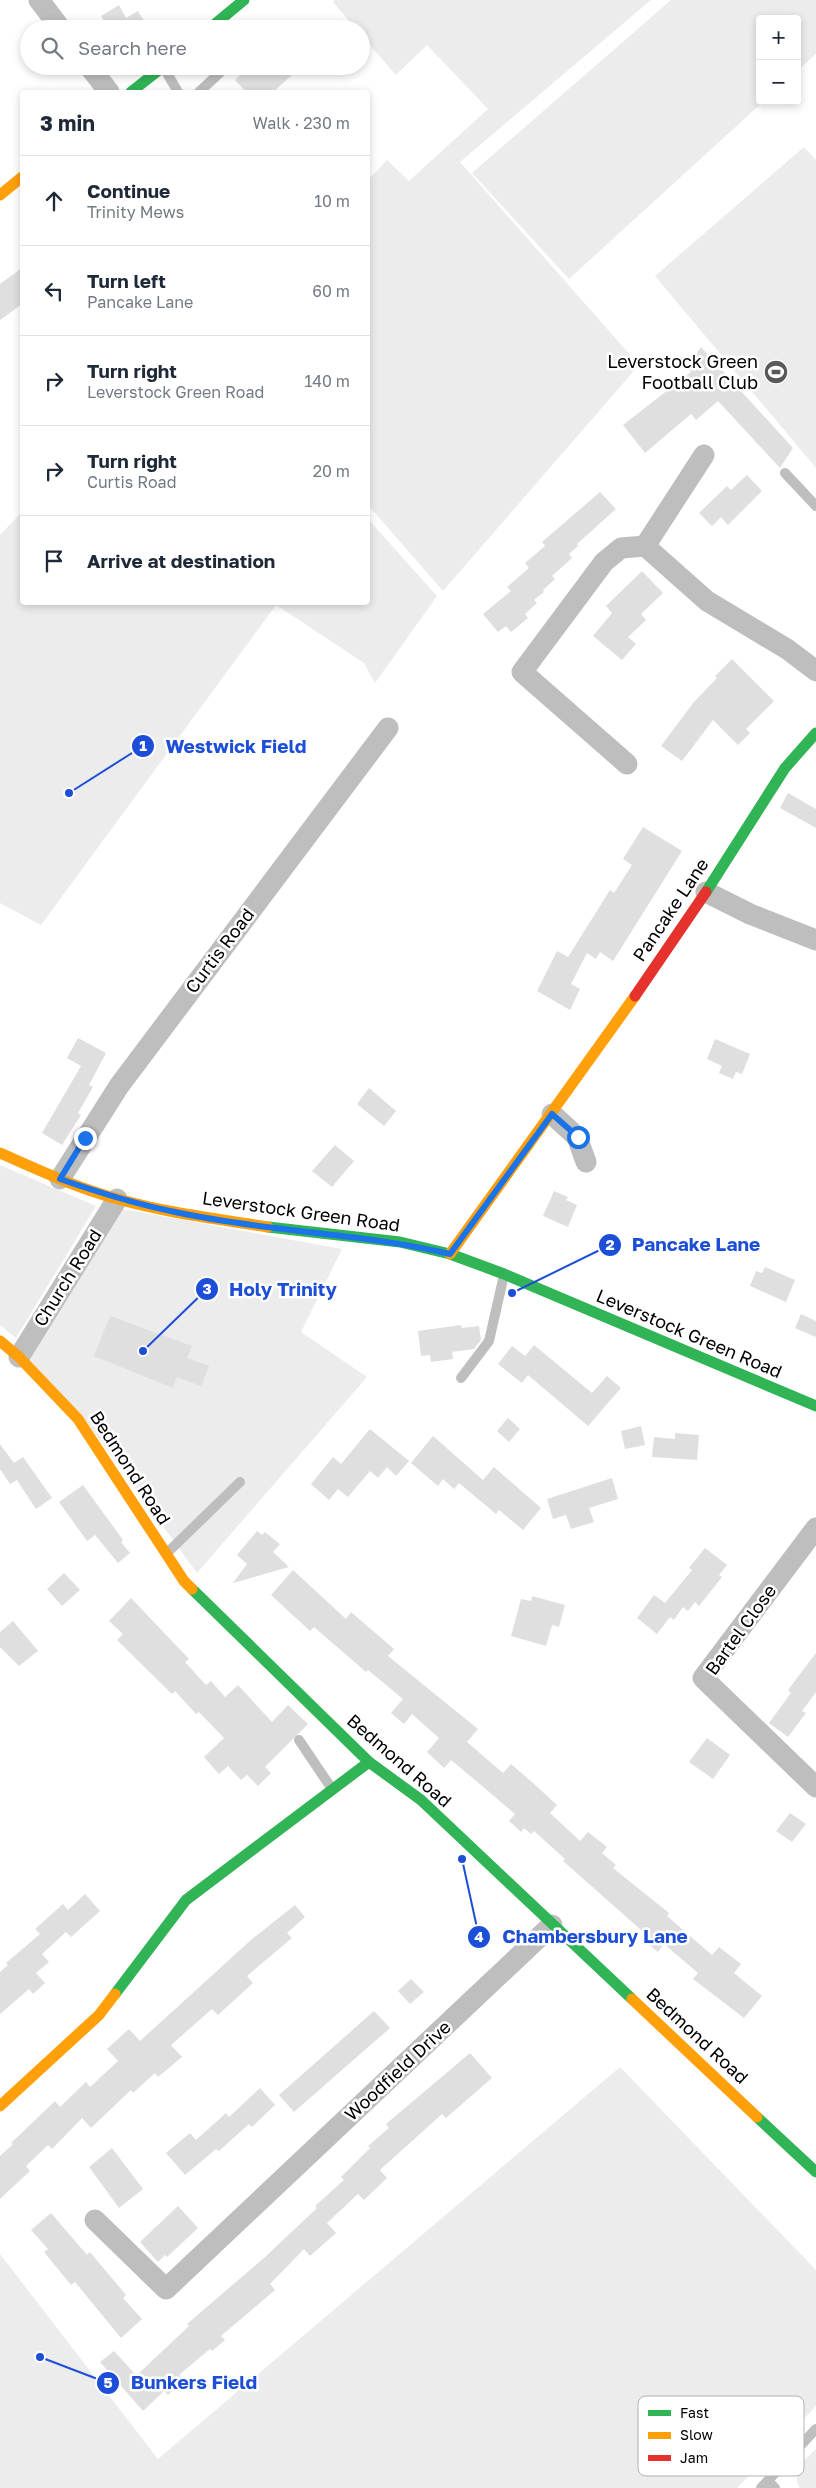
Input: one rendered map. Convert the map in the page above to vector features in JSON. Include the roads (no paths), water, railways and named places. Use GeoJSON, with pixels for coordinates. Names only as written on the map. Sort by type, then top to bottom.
{"type":"FeatureCollection","features":[{"type":"Feature","properties":{"kind":"street"},"geometry":{"type":"LineString","coordinates":[[40,0],[54,20]]}},
{"type":"Feature","properties":{"kind":"street"},"geometry":{"type":"LineString","coordinates":[[220,20],[244,0]]}},
{"type":"Feature","properties":{"kind":"street"},"geometry":{"type":"LineString","coordinates":[[96,75],[107,90]]}},
{"type":"Feature","properties":{"kind":"street"},"geometry":{"type":"LineString","coordinates":[[134,90],[153,75]]}},
{"type":"Feature","properties":{"kind":"street"},"geometry":{"type":"LineString","coordinates":[[0,195],[20,179]]}},
{"type":"Feature","properties":{"kind":"street"},"geometry":{"type":"LineString","coordinates":[[644,546],[704,455]]}},
{"type":"Feature","properties":{"kind":"street"},"geometry":{"type":"LineString","coordinates":[[627,764],[522,672],[604,562],[622,548],[644,546],[707,601],[787,650],[816,671]]}},
{"type":"Feature","properties":{"kind":"street","name":"Curtis Road"},"geometry":{"type":"LineString","coordinates":[[60,1179],[118,1086],[388,728]]}},
{"type":"Feature","properties":{"kind":"street","name":"Pancake Lane"},"geometry":{"type":"LineString","coordinates":[[450,1254],[552,1114],[706,892],[785,768],[816,733]]}},
{"type":"Feature","properties":{"kind":"street"},"geometry":{"type":"LineString","coordinates":[[706,892],[750,914],[816,940]]}},
{"type":"Feature","properties":{"kind":"street"},"geometry":{"type":"LineString","coordinates":[[552,1114],[578,1137],[586,1162]]}},
{"type":"Feature","properties":{"kind":"street","name":"Leverstock Green Road"},"geometry":{"type":"LineString","coordinates":[[0,1153],[60,1179],[117,1199],[182,1214],[270,1227],[400,1242],[450,1254],[504,1274],[816,1406]]}},
{"type":"Feature","properties":{"kind":"street","name":"Church Road"},"geometry":{"type":"LineString","coordinates":[[19,1357],[117,1199]]}},
{"type":"Feature","properties":{"kind":"street","name":"Bedmond Road"},"geometry":{"type":"LineString","coordinates":[[0,1341],[19,1357],[78,1419],[184,1581],[370,1762],[421,1800],[816,2172]]}},
{"type":"Feature","properties":{"kind":"street","name":"Bartel Close"},"geometry":{"type":"LineString","coordinates":[[816,1528],[703,1678],[816,1787]]}},
{"type":"Feature","properties":{"kind":"street"},"geometry":{"type":"LineString","coordinates":[[0,2106],[99,2016],[186,1900],[370,1762]]}},
{"type":"Feature","properties":{"kind":"street","name":"Woodfield Drive"},"geometry":{"type":"LineString","coordinates":[[95,2220],[166,2289],[552,1925]]}},
{"type":"Feature","properties":{"kind":"lane"},"geometry":{"type":"LineString","coordinates":[[168,75],[177,90]]}},
{"type":"Feature","properties":{"kind":"lane"},"geometry":{"type":"LineString","coordinates":[[201,90],[217,75]]}},
{"type":"Feature","properties":{"kind":"lane"},"geometry":{"type":"LineString","coordinates":[[785,473],[816,506]]}},
{"type":"Feature","properties":{"kind":"lane"},"geometry":{"type":"LineString","coordinates":[[461,1378],[489,1341],[504,1274]]}},
{"type":"Feature","properties":{"kind":"lane"},"geometry":{"type":"LineString","coordinates":[[166,1554],[240,1482]]}},
{"type":"Feature","properties":{"kind":"lane"},"geometry":{"type":"LineString","coordinates":[[298,1740],[332,1790]]}},
{"type":"Feature","properties":{"kind":"lane"},"geometry":{"type":"LineString","coordinates":[[804,2443],[816,2429]]}},
{"type":"Feature","properties":{"kind":"lane"},"geometry":{"type":"LineString","coordinates":[[768,2486],[776,2476]]}},
{"type":"Feature","properties":{"kind":"place","name":"Leverstock Green Football Club"},"geometry":{"type":"Point","coordinates":[776,372]}},
{"type":"Feature","properties":{"kind":"place","name":"Westwick Field"},"geometry":{"type":"Point","coordinates":[69,793]}},
{"type":"Feature","properties":{"kind":"place","name":"Pancake Lane"},"geometry":{"type":"Point","coordinates":[512,1293]}},
{"type":"Feature","properties":{"kind":"place","name":"Holy Trinity"},"geometry":{"type":"Point","coordinates":[143,1351]}},
{"type":"Feature","properties":{"kind":"place","name":"Chambersbury Lane"},"geometry":{"type":"Point","coordinates":[462,1859]}},
{"type":"Feature","properties":{"kind":"place","name":"Bunkers Field"},"geometry":{"type":"Point","coordinates":[40,2357]}}]}
